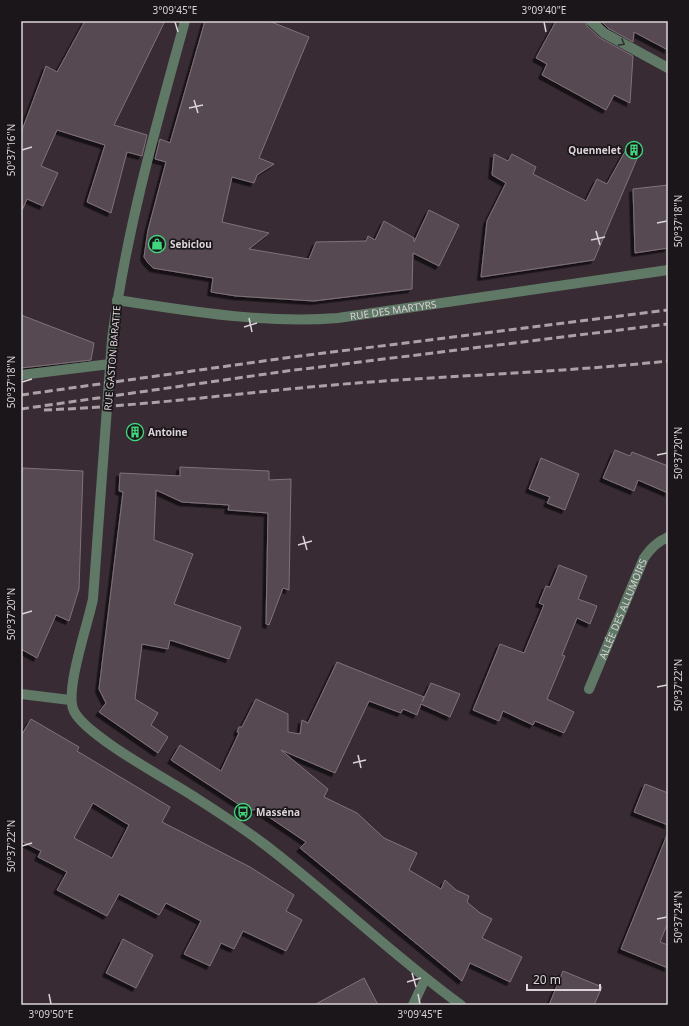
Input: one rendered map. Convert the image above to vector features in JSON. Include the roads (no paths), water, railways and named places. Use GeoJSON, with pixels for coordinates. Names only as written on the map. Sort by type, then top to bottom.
{"type":"FeatureCollection","features":[{"type":"Feature","properties":{"kind":"street","name":"RUE GASTON BARATTE"},"geometry":{"type":"LineString","coordinates":[[70,700],[72,683],[93,599],[110,364],[117,300],[130,234],[185,21]]}},
{"type":"Feature","properties":{"kind":"street"},"geometry":{"type":"LineString","coordinates":[[590,21],[604,33],[668,68]]}},
{"type":"Feature","properties":{"kind":"street","name":"RUE DES MARTYRS"},"geometry":{"type":"LineString","coordinates":[[117,300],[251,318],[313,320],[346,317],[668,270]]}},
{"type":"Feature","properties":{"kind":"street"},"geometry":{"type":"LineString","coordinates":[[21,375],[110,364]]}},
{"type":"Feature","properties":{"kind":"street","name":"ALLÉE DES ALLUMOIRS"},"geometry":{"type":"LineString","coordinates":[[589,689],[644,558],[660,541],[668,537]]}},
{"type":"Feature","properties":{"kind":"street"},"geometry":{"type":"LineString","coordinates":[[21,694],[70,700],[74,711],[93,732],[233,821],[267,847],[426,979],[461,1005]]}},
{"type":"Feature","properties":{"kind":"street"},"geometry":{"type":"LineString","coordinates":[[413,1005],[426,979]]}},
{"type":"Feature","properties":{"kind":"railway"},"geometry":{"type":"LineString","coordinates":[[21,395],[285,358],[668,310]]}},
{"type":"Feature","properties":{"kind":"railway"},"geometry":{"type":"LineString","coordinates":[[21,409],[287,371],[668,324]]}},
{"type":"Feature","properties":{"kind":"railway"},"geometry":{"type":"LineString","coordinates":[[44,410],[162,402],[318,386],[591,368],[668,361]]}},
{"type":"Feature","properties":{"kind":"place","name":"Quennelet"},"geometry":{"type":"Point","coordinates":[634,150]}},
{"type":"Feature","properties":{"kind":"place","name":"Sebiclou"},"geometry":{"type":"Point","coordinates":[157,244]}},
{"type":"Feature","properties":{"kind":"place","name":"Antoine"},"geometry":{"type":"Point","coordinates":[135,432]}},
{"type":"Feature","properties":{"kind":"place","name":"Masséna"},"geometry":{"type":"Point","coordinates":[243,812]}}]}
